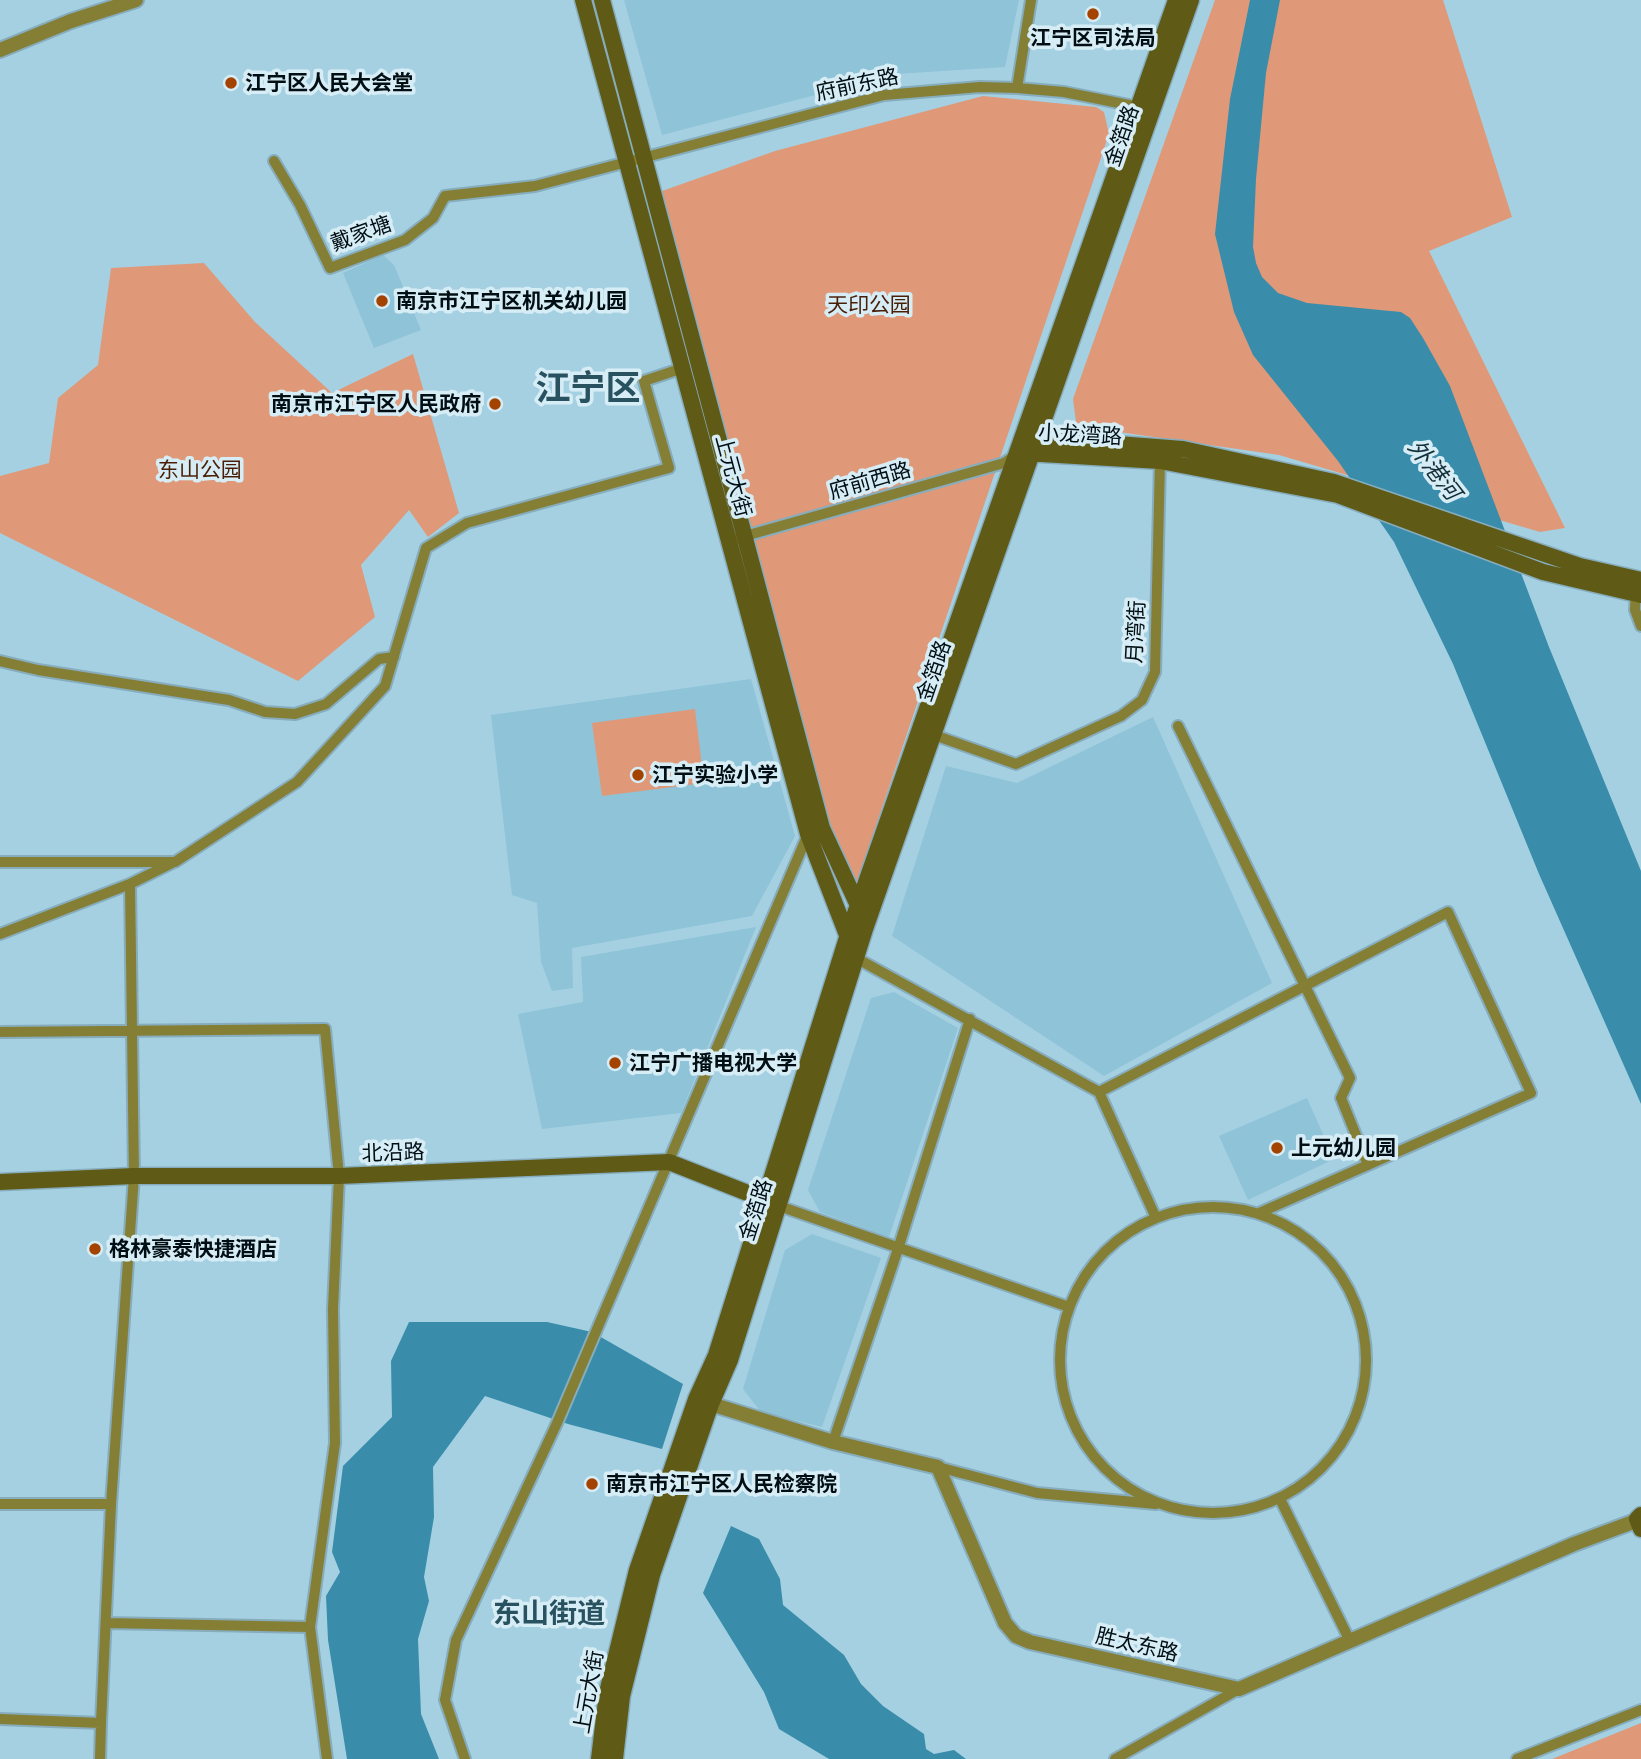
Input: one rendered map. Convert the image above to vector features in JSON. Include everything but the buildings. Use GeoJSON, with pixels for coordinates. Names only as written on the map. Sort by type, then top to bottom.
{"type":"FeatureCollection","features":[{"type":"Feature","properties":{"kind":"main road","name":"上元大街"},"geometry":{"type":"LineString","coordinates":[[583,0],[629,162],[807,834],[856,958]]}},
{"type":"Feature","properties":{"kind":"main road","name":"上元大街"},"geometry":{"type":"LineString","coordinates":[[602,0],[822,828],[859,904],[865,929]]}},
{"type":"Feature","properties":{"kind":"main road","name":"金箔路"},"geometry":{"type":"LineString","coordinates":[[723,1357],[865,929],[934,735],[1030,448],[1176,0]]}},
{"type":"Feature","properties":{"kind":"main road","name":"金箔路"},"geometry":{"type":"LineString","coordinates":[[773,1203],[859,904],[1030,448],[1191,0]]}},
{"type":"Feature","properties":{"kind":"main road","name":"小龙湾路"},"geometry":{"type":"LineString","coordinates":[[1030,448],[1160,461],[1336,489]]}},
{"type":"Feature","properties":{"kind":"main road","name":"小龙湾路"},"geometry":{"type":"LineString","coordinates":[[1030,448],[1183,449],[1336,489],[1543,572],[1578,573],[1638,587]]}},
{"type":"Feature","properties":{"kind":"main road","name":"北沿路"},"geometry":{"type":"LineString","coordinates":[[0,1182],[134,1176],[339,1176],[669,1162],[773,1203]]}},
{"type":"Feature","properties":{"kind":"main road","name":"上元大街"},"geometry":{"type":"LineString","coordinates":[[615,1759],[622,1696],[652,1575],[710,1404],[723,1357]]}},
{"type":"Feature","properties":{"kind":"main road","name":"上元大街"},"geometry":{"type":"LineString","coordinates":[[599,1759],[607,1693],[637,1570],[696,1399],[723,1357]]}},
{"type":"Feature","properties":{"kind":"street"},"geometry":{"type":"LineString","coordinates":[[0,50],[71,21],[136,0]]}},
{"type":"Feature","properties":{"kind":"street"},"geometry":{"type":"LineString","coordinates":[[1017,88],[1031,0]]}},
{"type":"Feature","properties":{"kind":"street","name":"府前东路"},"geometry":{"type":"LineString","coordinates":[[629,162],[884,95],[980,87],[1017,88],[1063,92],[1139,107]]}},
{"type":"Feature","properties":{"kind":"street","name":"戴家塘"},"geometry":{"type":"LineString","coordinates":[[274,161],[300,205],[330,268],[405,240],[433,218],[446,196],[536,186],[629,162]]}},
{"type":"Feature","properties":{"kind":"street"},"geometry":{"type":"LineString","coordinates":[[0,934],[130,884],[175,862],[297,782],[385,686],[426,548],[467,523],[669,468],[644,381],[682,368]]}},
{"type":"Feature","properties":{"kind":"street","name":"府前西路"},"geometry":{"type":"LineString","coordinates":[[729,540],[1004,463],[1030,448]]}},
{"type":"Feature","properties":{"kind":"street","name":"月湾街"},"geometry":{"type":"LineString","coordinates":[[934,735],[1016,764],[1121,716],[1142,700],[1155,672],[1160,461]]}},
{"type":"Feature","properties":{"kind":"street"},"geometry":{"type":"LineString","coordinates":[[1638,587],[1635,610],[1641,626]]}},
{"type":"Feature","properties":{"kind":"street"},"geometry":{"type":"LineString","coordinates":[[0,661],[38,670],[229,700],[264,712],[295,714],[326,704],[379,659],[394,657]]}},
{"type":"Feature","properties":{"kind":"street"},"geometry":{"type":"LineString","coordinates":[[1178,726],[1350,1077],[1341,1098],[1367,1165]]}},
{"type":"Feature","properties":{"kind":"street"},"geometry":{"type":"LineString","coordinates":[[465,1759],[444,1700],[456,1640],[557,1423],[807,834]]}},
{"type":"Feature","properties":{"kind":"street"},"geometry":{"type":"LineString","coordinates":[[0,862],[175,862]]}},
{"type":"Feature","properties":{"kind":"street"},"geometry":{"type":"LineString","coordinates":[[100,1759],[111,1504],[134,1176],[130,884]]}},
{"type":"Feature","properties":{"kind":"street"},"geometry":{"type":"LineString","coordinates":[[1100,1092],[1448,912],[1531,1093],[1259,1213]]}},
{"type":"Feature","properties":{"kind":"street"},"geometry":{"type":"LineString","coordinates":[[856,958],[1100,1092],[1156,1218]]}},
{"type":"Feature","properties":{"kind":"street"},"geometry":{"type":"LineString","coordinates":[[833,1442],[898,1249],[970,1019]]}},
{"type":"Feature","properties":{"kind":"street"},"geometry":{"type":"LineString","coordinates":[[0,1032],[325,1029],[339,1176],[333,1308],[335,1443],[310,1627],[327,1759]]}},
{"type":"Feature","properties":{"kind":"street"},"geometry":{"type":"LineString","coordinates":[[773,1203],[1069,1307]]}},
{"type":"Feature","properties":{"kind":"street"},"geometry":{"type":"LineString","coordinates":[[710,1404],[833,1442],[1037,1493],[1160,1505],[1200,1514],[1241,1512],[1280,1499],[1323,1468],[1353,1425],[1366,1375],[1362,1323],[1341,1275],[1306,1237],[1259,1213],[1220,1206],[1180,1209],[1156,1218],[1111,1244],[1086,1273],[1069,1307],[1060,1356],[1066,1405],[1088,1450],[1123,1485],[1160,1505]]}},
{"type":"Feature","properties":{"kind":"street","name":"胜太东路"},"geometry":{"type":"LineString","coordinates":[[938,1468],[1005,1623],[1016,1636],[1030,1643],[1239,1689]]}},
{"type":"Feature","properties":{"kind":"street"},"geometry":{"type":"LineString","coordinates":[[1280,1499],[1350,1641]]}},
{"type":"Feature","properties":{"kind":"street"},"geometry":{"type":"LineString","coordinates":[[0,1504],[111,1504]]}},
{"type":"Feature","properties":{"kind":"street"},"geometry":{"type":"LineString","coordinates":[[1115,1759],[1239,1689],[1640,1521]]}},
{"type":"Feature","properties":{"kind":"street"},"geometry":{"type":"LineString","coordinates":[[106,1623],[310,1627]]}},
{"type":"Feature","properties":{"kind":"street"},"geometry":{"type":"LineString","coordinates":[[1517,1759],[1641,1710]]}},
{"type":"Feature","properties":{"kind":"street"},"geometry":{"type":"LineString","coordinates":[[0,1719],[102,1723]]}},
{"type":"Feature","properties":{"kind":"shaded area"},"geometry":{"type":"Polygon","coordinates":[[[624,0],[1019,0],[1005,67],[896,74],[662,135],[624,0]]]}},
{"type":"Feature","properties":{"kind":"shaded area","name":"南京市江宁区机关幼儿园"},"geometry":{"type":"Polygon","coordinates":[[[383,255],[394,265],[421,330],[374,348],[343,273],[383,255]]]}},
{"type":"Feature","properties":{"kind":"shaded area","name":"江宁实验小学"},"geometry":{"type":"Polygon","coordinates":[[[751,679],[795,836],[752,916],[572,948],[573,988],[552,991],[541,962],[537,903],[512,895],[491,715],[751,679]]]}},
{"type":"Feature","properties":{"kind":"shaded area"},"geometry":{"type":"Polygon","coordinates":[[[1153,717],[1272,983],[1104,1076],[892,936],[946,766],[1017,783],[1153,717]]]}},
{"type":"Feature","properties":{"kind":"shaded area","name":"江宁广播电视大学"},"geometry":{"type":"Polygon","coordinates":[[[756,927],[681,1113],[542,1129],[518,1014],[583,1002],[581,957],[756,927]]]}},
{"type":"Feature","properties":{"kind":"shaded area"},"geometry":{"type":"Polygon","coordinates":[[[894,992],[958,1028],[889,1237],[820,1212],[808,1190],[871,998],[894,992]]]}},
{"type":"Feature","properties":{"kind":"shaded area","name":"上元幼儿园"},"geometry":{"type":"Polygon","coordinates":[[[1307,1098],[1334,1159],[1248,1200],[1219,1136],[1307,1098]]]}},
{"type":"Feature","properties":{"kind":"shaded area"},"geometry":{"type":"Polygon","coordinates":[[[812,1234],[881,1258],[822,1427],[761,1412],[743,1389],[785,1250],[812,1234]]]}},
{"type":"Feature","properties":{"kind":"green space"},"geometry":{"type":"Polygon","coordinates":[[[1215,0],[1443,0],[1512,217],[1429,251],[1565,528],[1540,532],[1279,455],[1084,427],[1076,422],[1073,399],[1215,0]]]}},
{"type":"Feature","properties":{"kind":"green space","name":"天印公园"},"geometry":{"type":"Polygon","coordinates":[[[983,96],[1096,107],[1104,112],[1109,134],[857,882],[828,827],[662,191],[775,151],[983,96]]]}},
{"type":"Feature","properties":{"kind":"green space","name":"东山公园"},"geometry":{"type":"Polygon","coordinates":[[[204,263],[255,322],[332,393],[413,354],[459,513],[428,537],[409,510],[361,565],[375,617],[298,681],[0,533],[0,476],[49,463],[58,398],[98,365],[111,268],[204,263]]]}},
{"type":"Feature","properties":{"kind":"green space"},"geometry":{"type":"Polygon","coordinates":[[[695,709],[704,783],[602,796],[592,723],[695,709]]]}},
{"type":"Feature","properties":{"kind":"green space"},"geometry":{"type":"Polygon","coordinates":[[[1641,1723],[1641,1759],[1552,1759],[1641,1723]]]}},
{"type":"Feature","properties":{"kind":"water","name":"外港河"},"geometry":{"type":"Polygon","coordinates":[[[1250,0],[1280,0],[1266,73],[1256,179],[1253,247],[1256,263],[1262,277],[1278,293],[1307,303],[1401,312],[1410,318],[1450,386],[1549,647],[1641,871],[1641,1104],[1539,874],[1453,664],[1394,542],[1338,461],[1253,355],[1234,312],[1215,234],[1230,99],[1250,0]]]}},
{"type":"Feature","properties":{"kind":"water"},"geometry":{"type":"Polygon","coordinates":[[[409,1322],[547,1322],[592,1332],[683,1384],[662,1449],[568,1424],[485,1396],[433,1467],[434,1517],[424,1577],[429,1601],[418,1639],[421,1714],[439,1759],[347,1759],[328,1640],[326,1596],[340,1572],[332,1552],[343,1466],[392,1417],[391,1361],[409,1322]]]}},
{"type":"Feature","properties":{"kind":"water"},"geometry":{"type":"Polygon","coordinates":[[[731,1526],[759,1539],[780,1579],[783,1605],[844,1655],[861,1684],[883,1706],[924,1734],[926,1749],[934,1754],[954,1750],[966,1759],[829,1759],[779,1729],[764,1692],[703,1593],[731,1526]]]}},
{"type":"Feature","properties":{"kind":"place","name":"江宁区司法局"},"geometry":{"type":"Point","coordinates":[1093,14]}},
{"type":"Feature","properties":{"kind":"place","name":"江宁区人民大会堂"},"geometry":{"type":"Point","coordinates":[231,83]}},
{"type":"Feature","properties":{"kind":"place","name":"南京市江宁区机关幼儿园"},"geometry":{"type":"Point","coordinates":[382,301]}},
{"type":"Feature","properties":{"kind":"place","name":"南京市江宁区人民政府"},"geometry":{"type":"Point","coordinates":[495,404]}},
{"type":"Feature","properties":{"kind":"place","name":"江宁实验小学"},"geometry":{"type":"Point","coordinates":[638,775]}},
{"type":"Feature","properties":{"kind":"place","name":"江宁广播电视大学"},"geometry":{"type":"Point","coordinates":[615,1063]}},
{"type":"Feature","properties":{"kind":"place","name":"上元幼儿园"},"geometry":{"type":"Point","coordinates":[1277,1148]}},
{"type":"Feature","properties":{"kind":"place","name":"格林豪泰快捷酒店"},"geometry":{"type":"Point","coordinates":[95,1249]}},
{"type":"Feature","properties":{"kind":"place","name":"南京市江宁区人民检察院"},"geometry":{"type":"Point","coordinates":[592,1484]}},
{"type":"Feature","properties":{"kind":"district","name":"江宁区"},"geometry":{"type":"Point","coordinates":[588,389]}},
{"type":"Feature","properties":{"kind":"district","name":"东山街道"},"geometry":{"type":"Point","coordinates":[549,1614]}}]}
